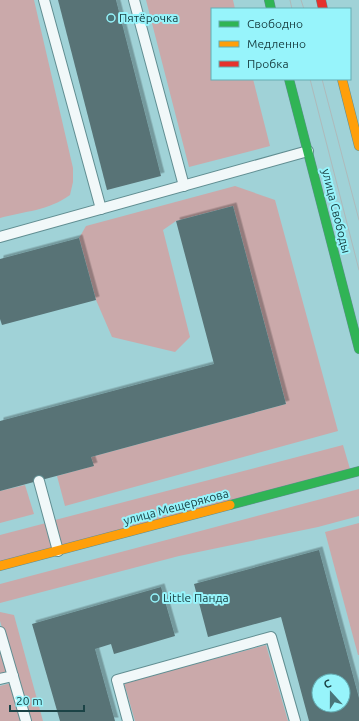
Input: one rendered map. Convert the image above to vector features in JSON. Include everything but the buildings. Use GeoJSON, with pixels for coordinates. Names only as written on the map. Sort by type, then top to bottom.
{"type":"FeatureCollection","features":[{"type":"Feature","properties":{"kind":"main road","name":"улица Свободы"},"geometry":{"type":"LineString","coordinates":[[289,80],[359,349]]}},
{"type":"Feature","properties":{"kind":"main road"},"geometry":{"type":"LineString","coordinates":[[342,80],[359,146]]}},
{"type":"Feature","properties":{"kind":"main road","name":"улица Мещерякова"},"geometry":{"type":"LineString","coordinates":[[0,566],[359,471]]}},
{"type":"Feature","properties":{"kind":"lane"},"geometry":{"type":"LineString","coordinates":[[44,0],[101,209]]}},
{"type":"Feature","properties":{"kind":"lane"},"geometry":{"type":"LineString","coordinates":[[134,0],[184,186]]}},
{"type":"Feature","properties":{"kind":"lane"},"geometry":{"type":"LineString","coordinates":[[0,237],[308,151]]}},
{"type":"Feature","properties":{"kind":"lane"},"geometry":{"type":"LineString","coordinates":[[39,481],[58,550]]}},
{"type":"Feature","properties":{"kind":"lane"},"geometry":{"type":"LineString","coordinates":[[0,632],[26,721]]}},
{"type":"Feature","properties":{"kind":"lane"},"geometry":{"type":"LineString","coordinates":[[128,721],[117,680],[271,637],[295,721]]}},
{"type":"Feature","properties":{"kind":"lane"},"geometry":{"type":"LineString","coordinates":[[0,679],[13,676]]}},
{"type":"Feature","properties":{"kind":"shaded area"},"geometry":{"type":"Polygon","coordinates":[[[0,0],[34,0],[73,168],[73,182],[70,195],[62,200],[36,210],[0,218],[0,0]]]}},
{"type":"Feature","properties":{"kind":"shaded area"},"geometry":{"type":"Polygon","coordinates":[[[146,0],[233,0],[235,8],[211,8],[211,80],[253,80],[270,146],[189,167],[146,0]]]}},
{"type":"Feature","properties":{"kind":"shaded area"},"geometry":{"type":"Polygon","coordinates":[[[235,186],[275,200],[338,431],[65,506],[57,476],[93,466],[91,457],[286,404],[233,206],[176,221],[163,230],[190,337],[175,352],[112,337],[96,300],[79,238],[86,226],[235,186]]]}},
{"type":"Feature","properties":{"kind":"shaded area"},"geometry":{"type":"Polygon","coordinates":[[[343,445],[350,469],[61,546],[55,520],[343,445]]]}},
{"type":"Feature","properties":{"kind":"shaded area"},"geometry":{"type":"Polygon","coordinates":[[[25,485],[34,514],[0,523],[0,491],[25,485]]]}},
{"type":"Feature","properties":{"kind":"shaded area"},"geometry":{"type":"Polygon","coordinates":[[[359,489],[359,516],[318,527],[179,556],[0,603],[0,584],[359,489]]]}},
{"type":"Feature","properties":{"kind":"shaded area"},"geometry":{"type":"Polygon","coordinates":[[[46,523],[53,548],[0,562],[0,535],[46,523]]]}},
{"type":"Feature","properties":{"kind":"shaded area"},"geometry":{"type":"Polygon","coordinates":[[[359,523],[359,655],[358,655],[325,532],[359,523]]]}},
{"type":"Feature","properties":{"kind":"shaded area"},"geometry":{"type":"Polygon","coordinates":[[[0,612],[14,615],[43,721],[29,721],[0,621],[0,612]]]}},
{"type":"Feature","properties":{"kind":"shaded area"},"geometry":{"type":"Polygon","coordinates":[[[0,632],[13,676],[0,679],[0,632]]]}},
{"type":"Feature","properties":{"kind":"shaded area"},"geometry":{"type":"Polygon","coordinates":[[[266,645],[288,721],[135,721],[124,683],[266,645]]]}},
{"type":"Feature","properties":{"kind":"shaded area"},"geometry":{"type":"Polygon","coordinates":[[[14,682],[26,721],[0,721],[0,686],[14,682]]]}},
{"type":"Feature","properties":{"kind":"tram line"},"geometry":{"type":"LineString","coordinates":[[290,0],[292,8]]}},
{"type":"Feature","properties":{"kind":"tram line"},"geometry":{"type":"LineString","coordinates":[[301,0],[304,8]]}},
{"type":"Feature","properties":{"kind":"tram line"},"geometry":{"type":"LineString","coordinates":[[310,80],[359,270]]}},
{"type":"Feature","properties":{"kind":"tram line"},"geometry":{"type":"LineString","coordinates":[[322,80],[359,220]]}},
{"type":"Feature","properties":{"kind":"traffic: fast"},"geometry":{"type":"LineString","coordinates":[[269,0],[271,8]]}},
{"type":"Feature","properties":{"kind":"traffic: fast"},"geometry":{"type":"LineString","coordinates":[[289,80],[359,349]]}},
{"type":"Feature","properties":{"kind":"traffic: fast"},"geometry":{"type":"LineString","coordinates":[[230,505],[359,471]]}},
{"type":"Feature","properties":{"kind":"traffic: slow"},"geometry":{"type":"LineString","coordinates":[[342,80],[359,146]]}},
{"type":"Feature","properties":{"kind":"traffic: slow"},"geometry":{"type":"LineString","coordinates":[[0,566],[230,505]]}},
{"type":"Feature","properties":{"kind":"traffic: jam"},"geometry":{"type":"LineString","coordinates":[[321,0],[323,8]]}},
{"type":"Feature","properties":{"kind":"place","name":"Пятёрочка"},"geometry":{"type":"Point","coordinates":[111,18]}},
{"type":"Feature","properties":{"kind":"place","name":"Little Панда"},"geometry":{"type":"Point","coordinates":[155,598]}}]}
